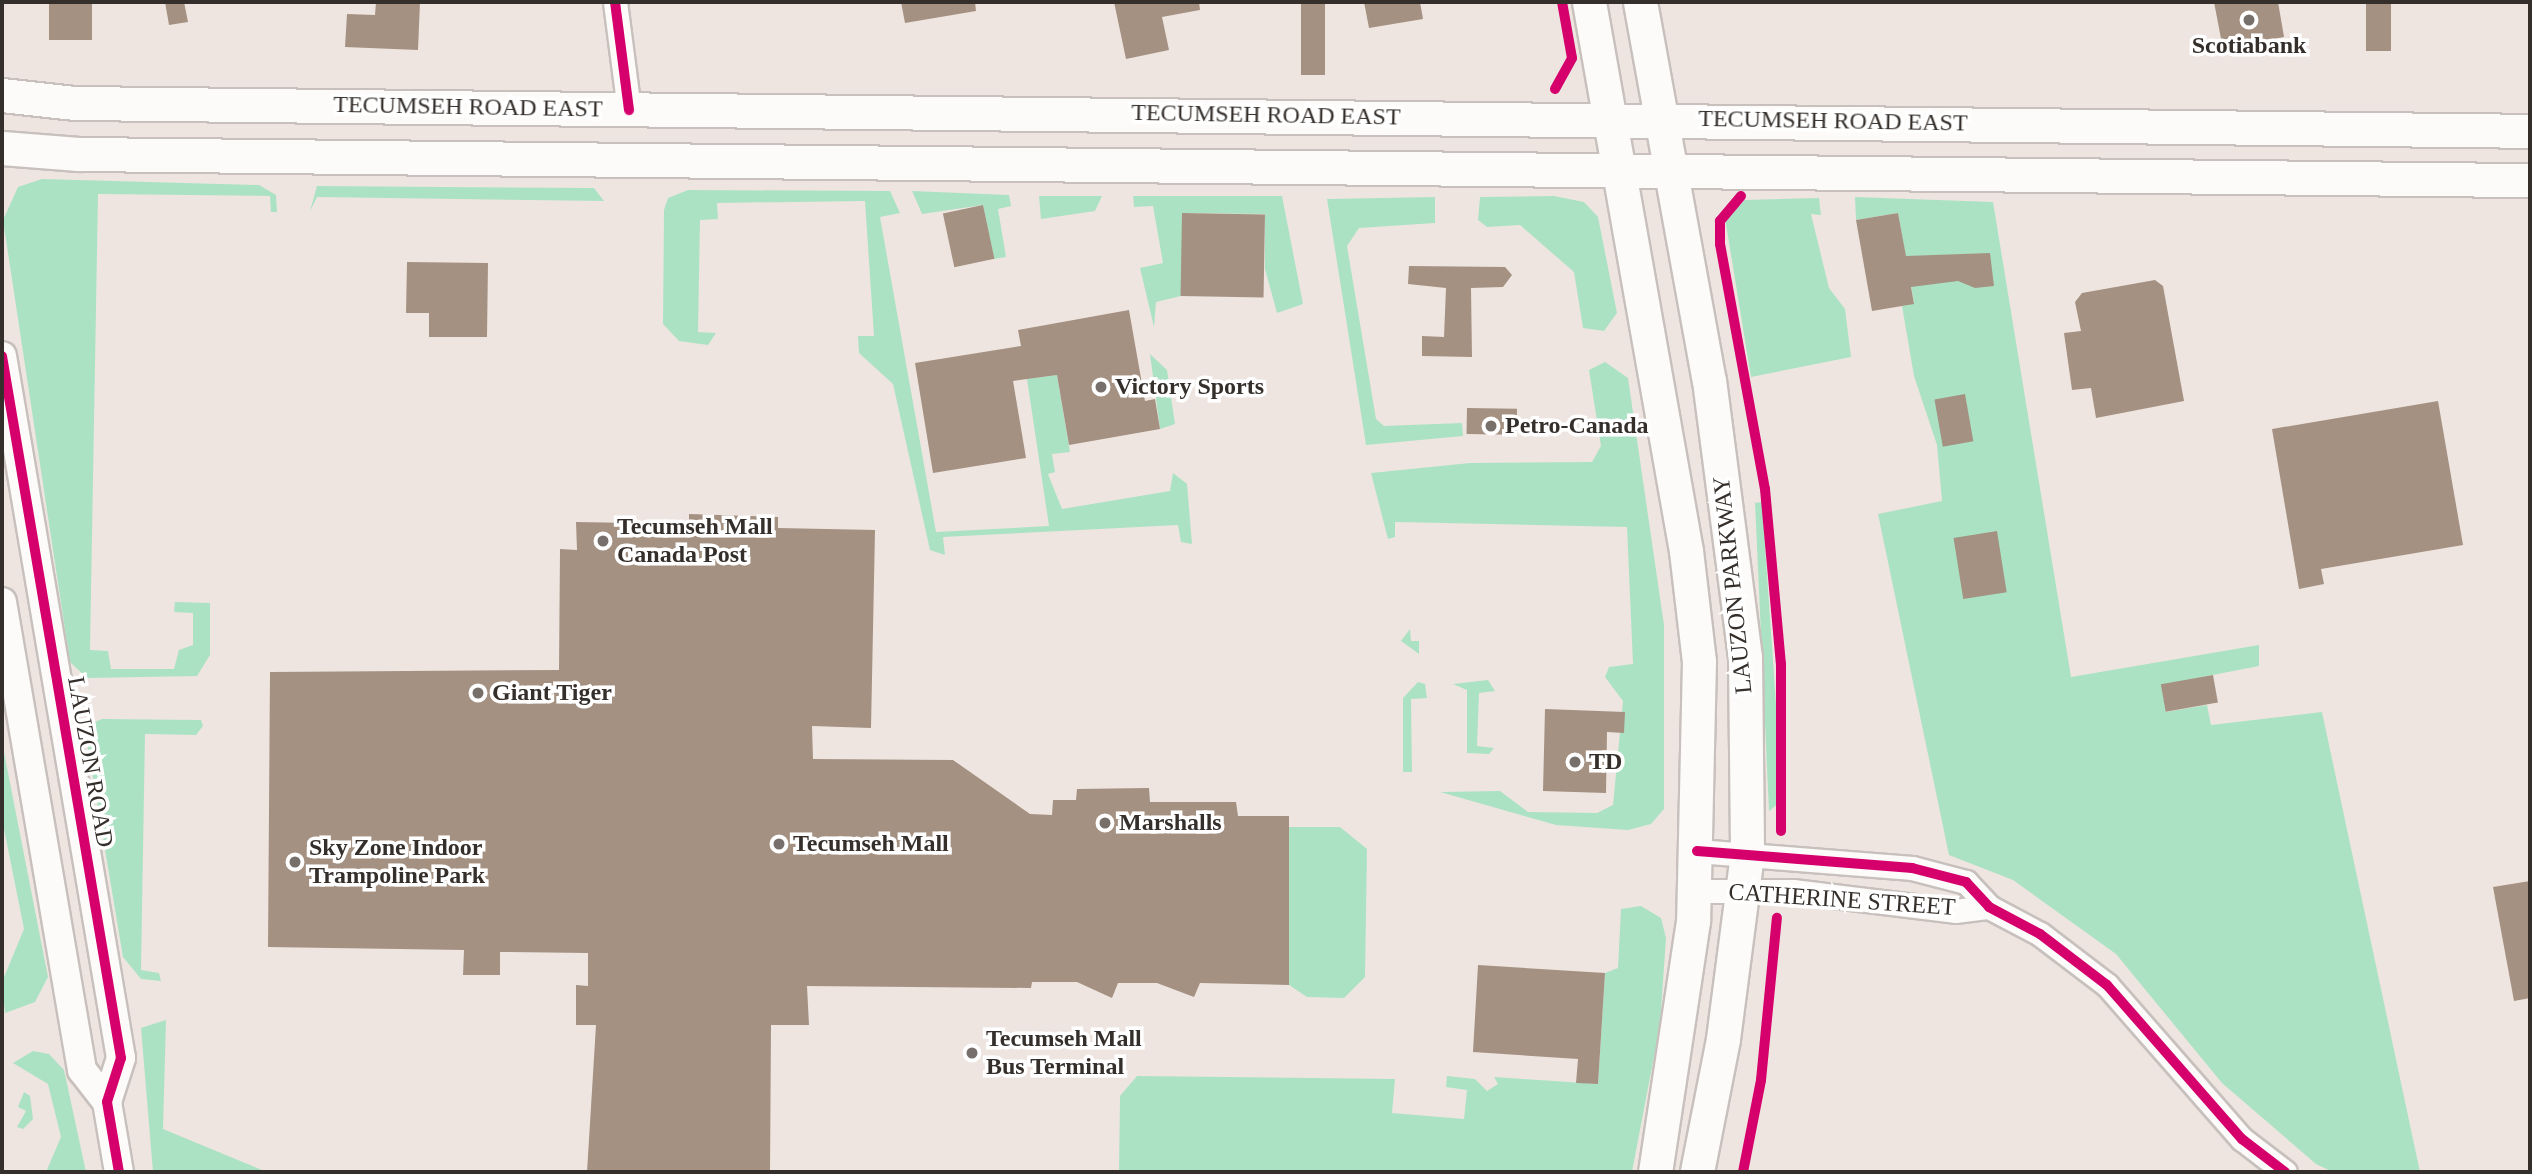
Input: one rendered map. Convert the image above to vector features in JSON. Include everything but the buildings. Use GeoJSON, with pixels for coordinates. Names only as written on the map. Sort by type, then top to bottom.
{"type":"FeatureCollection","features":[{"type":"Feature","properties":{"kind":"main road","name":"LAUZON PARKWAY"},"geometry":{"type":"LineString","coordinates":[[1589,2],[1697,647],[1695,891],[1681,1026],[1655,1172]]}},
{"type":"Feature","properties":{"kind":"main road","name":"LAUZON PARKWAY"},"geometry":{"type":"LineString","coordinates":[[1640,2],[1735,559],[1745,657],[1747,854],[1697,1172]]}},
{"type":"Feature","properties":{"kind":"main road","name":"TECUMSEH ROAD EAST"},"geometry":{"type":"LineString","coordinates":[[2,95],[75,103],[1660,118],[2530,131]]}},
{"type":"Feature","properties":{"kind":"main road","name":"TECUMSEH ROAD EAST"},"geometry":{"type":"LineString","coordinates":[[2,148],[78,154],[2530,180]]}},
{"type":"Feature","properties":{"kind":"street"},"geometry":{"type":"LineString","coordinates":[[615,2],[629,110]]}},
{"type":"Feature","properties":{"kind":"street","name":"LAUZON ROAD"},"geometry":{"type":"LineString","coordinates":[[2,356],[121,1058],[107,1102],[119,1172]]}},
{"type":"Feature","properties":{"kind":"street","name":"LAUZON ROAD"},"geometry":{"type":"LineString","coordinates":[[2,602],[82,1070],[107,1102]]}},
{"type":"Feature","properties":{"kind":"street","name":"CATHERINE STREET"},"geometry":{"type":"LineString","coordinates":[[1697,851],[1912,868],[1966,883],[1989,907],[2040,934],[2107,985],[2242,1139],[2285,1172]]}},
{"type":"Feature","properties":{"kind":"street","name":"CATHERINE STREET"},"geometry":{"type":"LineString","coordinates":[[1695,891],[1743,891],[1894,900],[1955,911],[1989,907]]}},
{"type":"Feature","properties":{"kind":"green space"},"geometry":{"type":"Polygon","coordinates":[[[42,179],[259,185],[276,195],[277,212],[271,212],[270,196],[98,194],[90,650],[108,651],[111,669],[174,669],[179,650],[193,645],[193,613],[174,612],[175,602],[210,603],[210,655],[197,676],[87,678],[70,662],[3,220],[18,187],[42,179]]]}},
{"type":"Feature","properties":{"kind":"green space"},"geometry":{"type":"Polygon","coordinates":[[[317,186],[594,188],[604,201],[317,197],[310,211],[317,186]]]}},
{"type":"Feature","properties":{"kind":"green space"},"geometry":{"type":"Polygon","coordinates":[[[688,190],[890,191],[900,213],[880,217],[936,532],[1049,526],[1027,379],[1057,375],[1070,452],[1052,454],[1055,472],[1048,474],[1062,509],[1170,491],[1173,473],[1187,484],[1192,544],[1181,542],[1178,525],[943,537],[945,555],[930,550],[893,384],[859,353],[858,336],[874,336],[865,201],[717,203],[718,219],[700,220],[698,332],[716,333],[708,345],[679,341],[663,324],[664,210],[668,198],[688,190]]]}},
{"type":"Feature","properties":{"kind":"green space"},"geometry":{"type":"Polygon","coordinates":[[[912,191],[1009,195],[1011,206],[998,209],[1006,257],[994,259],[983,205],[922,214],[912,191]]]}},
{"type":"Feature","properties":{"kind":"green space"},"geometry":{"type":"Polygon","coordinates":[[[1039,196],[1102,196],[1095,211],[1041,219],[1039,196]]]}},
{"type":"Feature","properties":{"kind":"green space"},"geometry":{"type":"Polygon","coordinates":[[[1133,196],[1282,196],[1303,304],[1277,313],[1265,269],[1265,214],[1183,213],[1181,296],[1156,302],[1154,327],[1140,268],[1163,263],[1153,206],[1134,207],[1133,196]]]}},
{"type":"Feature","properties":{"kind":"green space"},"geometry":{"type":"Polygon","coordinates":[[[1554,196],[1584,202],[1598,217],[1617,313],[1604,331],[1583,328],[1574,272],[1520,225],[1487,227],[1478,220],[1480,197],[1554,196]]]}},
{"type":"Feature","properties":{"kind":"green space"},"geometry":{"type":"Polygon","coordinates":[[[1435,197],[1435,223],[1359,228],[1347,246],[1376,419],[1384,426],[1462,423],[1463,436],[1366,445],[1327,199],[1435,197]]]}},
{"type":"Feature","properties":{"kind":"green space"},"geometry":{"type":"Polygon","coordinates":[[[1855,197],[1993,202],[2071,677],[2259,645],[2259,666],[2161,685],[2166,712],[2207,705],[2211,725],[2322,712],[2420,1172],[2333,1172],[2316,1164],[2222,1083],[2116,954],[2013,880],[1949,855],[1878,514],[1942,501],[1937,445],[1914,376],[1902,306],[1914,303],[1898,213],[1856,220],[1855,197]]]}},
{"type":"Feature","properties":{"kind":"green space"},"geometry":{"type":"Polygon","coordinates":[[[1819,198],[1821,215],[1811,214],[1829,288],[1845,309],[1851,357],[1751,377],[1725,218],[1745,200],[1819,198]]]}},
{"type":"Feature","properties":{"kind":"green space"},"geometry":{"type":"Polygon","coordinates":[[[1150,354],[1167,370],[1175,424],[1160,429],[1150,354]]]}},
{"type":"Feature","properties":{"kind":"green space"},"geometry":{"type":"Polygon","coordinates":[[[1605,362],[1628,378],[1664,625],[1664,809],[1651,824],[1628,830],[1556,825],[1440,792],[1500,791],[1528,812],[1597,813],[1613,805],[1623,701],[1605,677],[1609,667],[1633,664],[1627,527],[1395,522],[1395,537],[1388,539],[1371,473],[1470,463],[1592,462],[1601,446],[1589,370],[1605,362]]]}},
{"type":"Feature","properties":{"kind":"green space"},"geometry":{"type":"Polygon","coordinates":[[[1762,502],[1780,762],[1779,803],[1769,811],[1755,503],[1762,502]]]}},
{"type":"Feature","properties":{"kind":"green space"},"geometry":{"type":"Polygon","coordinates":[[[1410,629],[1411,641],[1419,641],[1419,654],[1401,641],[1410,629]]]}},
{"type":"Feature","properties":{"kind":"green space"},"geometry":{"type":"Polygon","coordinates":[[[1488,680],[1495,691],[1479,693],[1477,746],[1494,748],[1489,754],[1467,753],[1467,690],[1453,684],[1488,680]]]}},
{"type":"Feature","properties":{"kind":"green space"},"geometry":{"type":"Polygon","coordinates":[[[1418,682],[1425,684],[1427,698],[1411,699],[1412,772],[1403,772],[1403,698],[1418,682]]]}},
{"type":"Feature","properties":{"kind":"green space"},"geometry":{"type":"Polygon","coordinates":[[[102,719],[201,720],[203,726],[196,735],[145,734],[141,970],[159,973],[161,981],[141,979],[123,957],[87,742],[90,724],[102,719]]]}},
{"type":"Feature","properties":{"kind":"green space"},"geometry":{"type":"Polygon","coordinates":[[[2,742],[48,977],[35,1002],[5,1013],[2,982],[24,929],[2,819],[2,742]]]}},
{"type":"Feature","properties":{"kind":"green space"},"geometry":{"type":"Polygon","coordinates":[[[1289,827],[1340,827],[1367,849],[1365,977],[1344,998],[1307,997],[1289,985],[1289,827]]]}},
{"type":"Feature","properties":{"kind":"green space"},"geometry":{"type":"Polygon","coordinates":[[[1641,906],[1661,918],[1666,938],[1660,1025],[1632,1172],[1119,1172],[1120,1096],[1137,1076],[1395,1079],[1392,1113],[1464,1119],[1467,1090],[1446,1087],[1447,1076],[1475,1079],[1487,1091],[1498,1084],[1494,1077],[1598,1084],[1605,973],[1618,968],[1621,909],[1641,906]]]}},
{"type":"Feature","properties":{"kind":"green space"},"geometry":{"type":"Polygon","coordinates":[[[166,1020],[163,1129],[267,1172],[153,1172],[141,1028],[166,1020]]]}},
{"type":"Feature","properties":{"kind":"green space"},"geometry":{"type":"Polygon","coordinates":[[[33,1051],[49,1054],[64,1070],[86,1172],[46,1172],[61,1137],[48,1084],[13,1063],[33,1051]]]}},
{"type":"Feature","properties":{"kind":"green space"},"geometry":{"type":"Polygon","coordinates":[[[24,1092],[30,1096],[33,1119],[23,1129],[17,1127],[26,1111],[18,1107],[24,1092]]]}},
{"type":"Feature","properties":{"kind":"cycle path"},"geometry":{"type":"LineString","coordinates":[[615,2],[629,110]]}},
{"type":"Feature","properties":{"kind":"cycle path"},"geometry":{"type":"LineString","coordinates":[[1555,89],[1572,58],[1562,2]]}},
{"type":"Feature","properties":{"kind":"cycle path"},"geometry":{"type":"LineString","coordinates":[[1741,196],[1720,221],[1720,244],[1765,489],[1781,664],[1781,831]]}},
{"type":"Feature","properties":{"kind":"cycle path"},"geometry":{"type":"LineString","coordinates":[[2,356],[121,1058],[107,1102],[119,1172]]}},
{"type":"Feature","properties":{"kind":"cycle path"},"geometry":{"type":"LineString","coordinates":[[1697,851],[1912,868],[1966,882],[1989,907],[2040,934],[2107,985],[2242,1139],[2285,1172]]}},
{"type":"Feature","properties":{"kind":"cycle path"},"geometry":{"type":"LineString","coordinates":[[1743,1172],[1761,1080],[1777,918]]}},
{"type":"Feature","properties":{"kind":"place","name":"Scotiabank"},"geometry":{"type":"Point","coordinates":[2249,20]}},
{"type":"Feature","properties":{"kind":"place","name":"Victory Sports"},"geometry":{"type":"Point","coordinates":[1101,387]}},
{"type":"Feature","properties":{"kind":"place","name":"Petro-Canada"},"geometry":{"type":"Point","coordinates":[1491,426]}},
{"type":"Feature","properties":{"kind":"place","name":"Tecumseh Mall Canada Post"},"geometry":{"type":"Point","coordinates":[603,541]}},
{"type":"Feature","properties":{"kind":"place","name":"Giant Tiger"},"geometry":{"type":"Point","coordinates":[478,693]}},
{"type":"Feature","properties":{"kind":"place","name":"TD"},"geometry":{"type":"Point","coordinates":[1575,762]}},
{"type":"Feature","properties":{"kind":"place","name":"Marshalls"},"geometry":{"type":"Point","coordinates":[1105,823]}},
{"type":"Feature","properties":{"kind":"place","name":"Tecumseh Mall"},"geometry":{"type":"Point","coordinates":[779,844]}},
{"type":"Feature","properties":{"kind":"place","name":"Sky Zone Indoor Trampoline Park"},"geometry":{"type":"Point","coordinates":[295,862]}},
{"type":"Feature","properties":{"kind":"place","name":"Tecumseh Mall Bus Terminal"},"geometry":{"type":"Point","coordinates":[972,1053]}}]}
